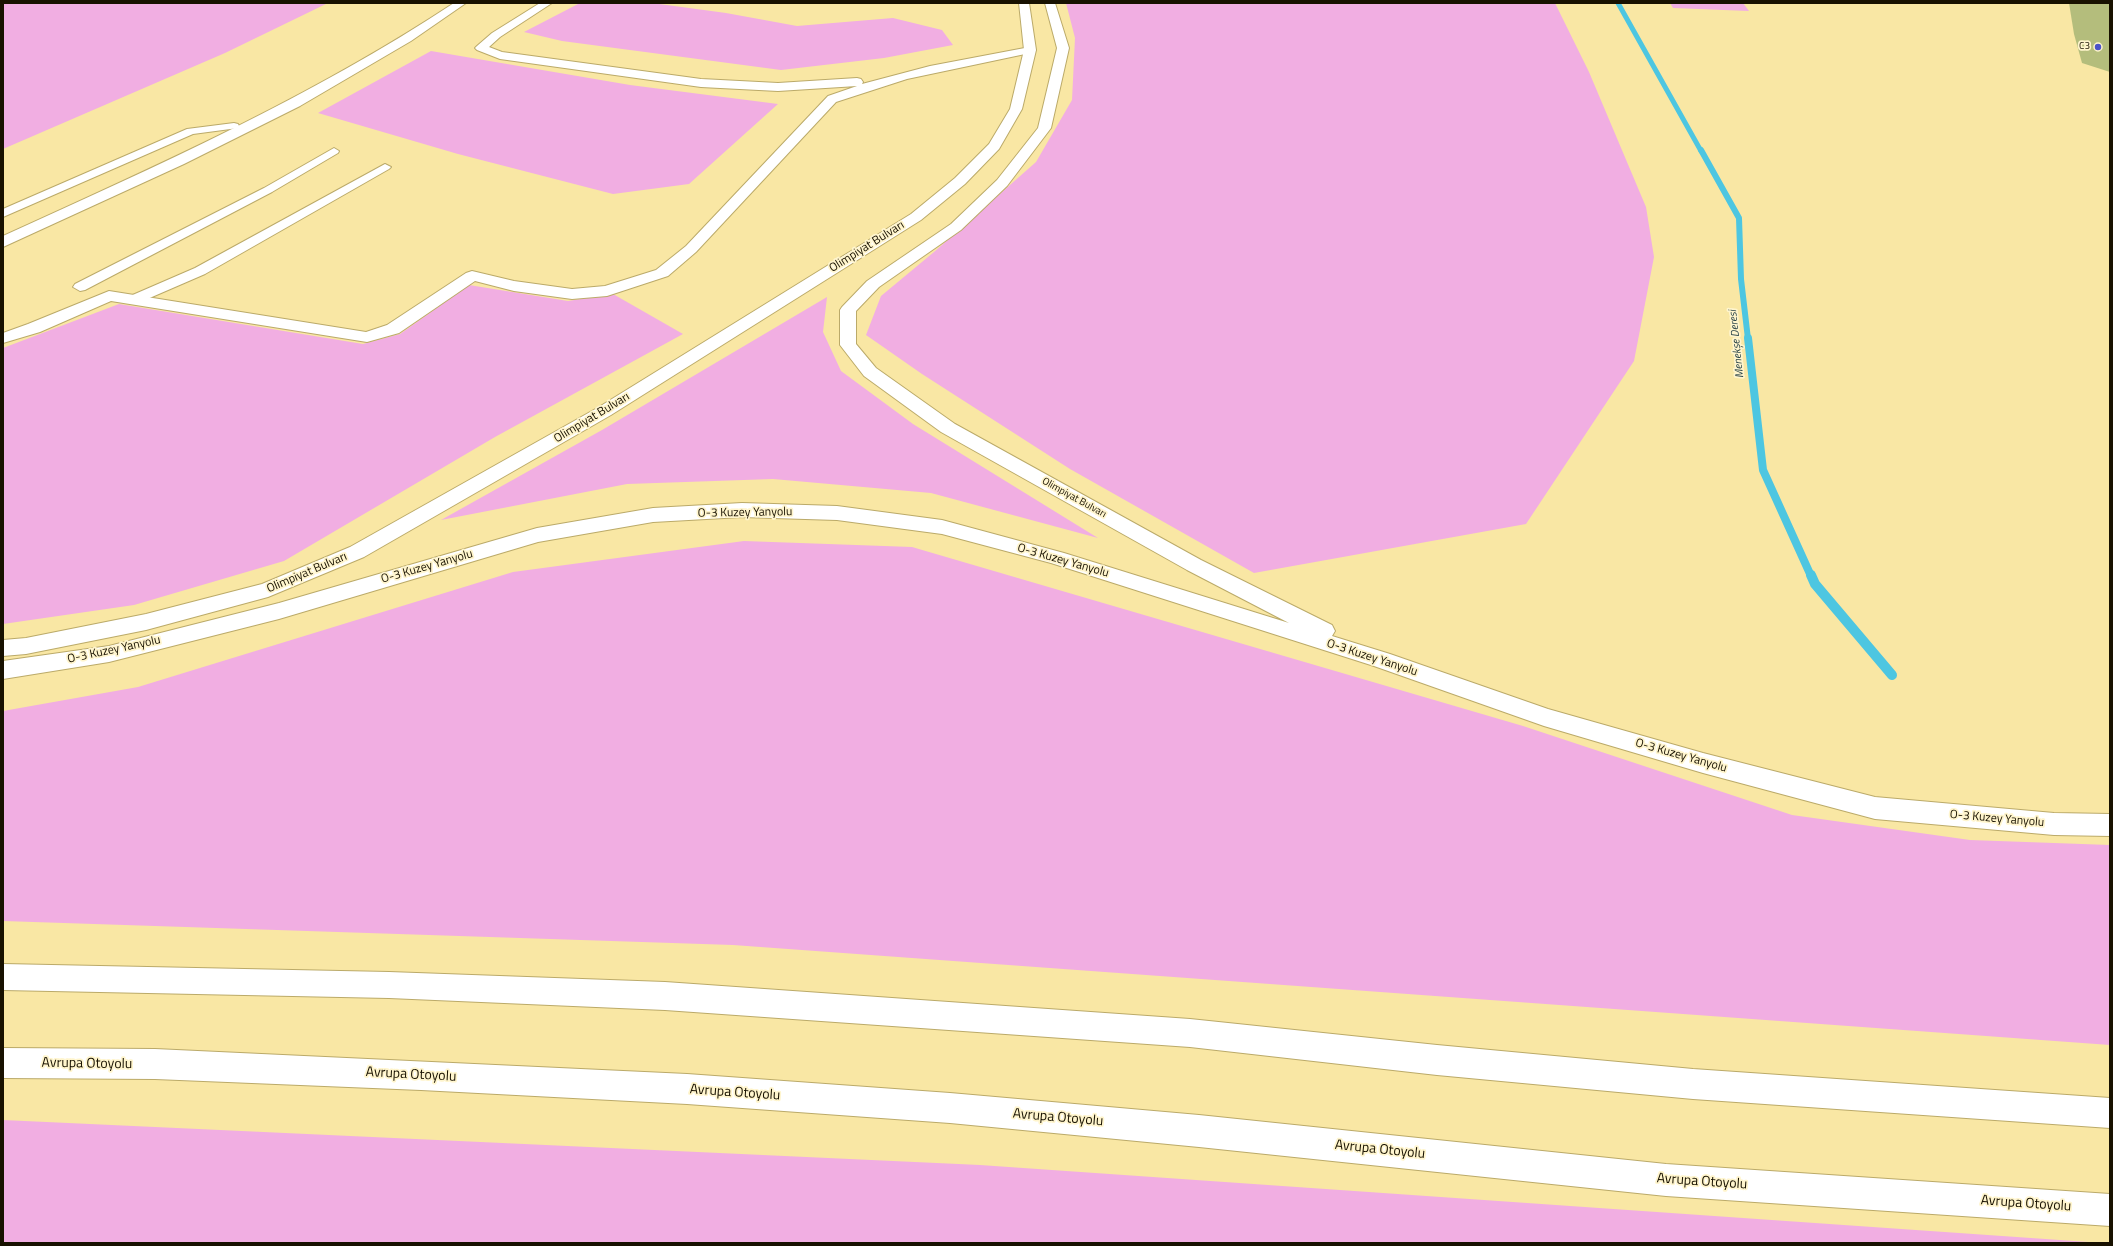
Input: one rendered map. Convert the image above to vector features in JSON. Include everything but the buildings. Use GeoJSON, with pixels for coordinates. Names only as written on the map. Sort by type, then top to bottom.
{"type":"FeatureCollection","features":[{"type":"Feature","properties":{"kind":"main road"},"geometry":{"type":"LineString","coordinates":[[3,231],[234,126],[332,75],[387,43],[448,3]]}},
{"type":"Feature","properties":{"kind":"main road"},"geometry":{"type":"LineString","coordinates":[[3,242],[245,130],[382,55],[461,3]]}},
{"type":"Feature","properties":{"kind":"main road"},"geometry":{"type":"LineString","coordinates":[[547,3],[496,35],[481,48],[500,55],[701,83],[778,88],[889,79]]}},
{"type":"Feature","properties":{"kind":"main road","name":"Olimpiyat Bulvarı"},"geometry":{"type":"LineString","coordinates":[[3,648],[26,646],[146,622],[268,590],[357,552],[599,415],[916,216],[960,182],[994,146],[1016,109],[1030,50],[1024,3]]}},
{"type":"Feature","properties":{"kind":"main road","name":"Olimpiyat Bulvarı"},"geometry":{"type":"LineString","coordinates":[[1050,3],[1063,48],[1044,128],[1002,183],[956,227],[873,284],[848,310],[848,345],[870,372],[948,428],[1194,565],[1382,660]]}},
{"type":"Feature","properties":{"kind":"main road"},"geometry":{"type":"LineString","coordinates":[[3,338],[34,328],[109,296],[367,337],[393,328],[472,276],[514,286],[572,294],[607,291],[662,273],[691,248],[832,99],[856,89],[889,79],[1030,50]]}},
{"type":"Feature","properties":{"kind":"main road","name":"O-3 Kuzey Yanyolu"},"geometry":{"type":"LineString","coordinates":[[3,670],[117,652],[279,611],[537,535],[653,515],[742,510],[837,513],[942,527],[1057,558],[1382,660],[1544,717],[1703,763],[1876,808],[2054,824],[2110,825]]}},
{"type":"Feature","properties":{"kind":"main road"},"geometry":{"type":"LineString","coordinates":[[3,977],[389,985],[673,997],[1190,1033],[1445,1061],[1693,1084],[2110,1113]]}},
{"type":"Feature","properties":{"kind":"main road","name":"Avrupa Otoyolu"},"geometry":{"type":"LineString","coordinates":[[3,1063],[155,1064],[421,1075],[687,1090],[950,1108],[1191,1130],[1666,1180],[2110,1210]]}},
{"type":"Feature","properties":{"kind":"lane"},"geometry":{"type":"LineString","coordinates":[[3,213],[191,131],[234,126]]}},
{"type":"Feature","properties":{"kind":"lane"},"geometry":{"type":"LineString","coordinates":[[80,287],[268,190],[334,151]]}},
{"type":"Feature","properties":{"kind":"lane"},"geometry":{"type":"LineString","coordinates":[[134,300],[200,271],[385,167]]}},
{"type":"Feature","properties":{"kind":"shaded area"},"geometry":{"type":"Polygon","coordinates":[[[3,3],[328,3],[225,53],[3,149],[3,3]]]}},
{"type":"Feature","properties":{"kind":"shaded area"},"geometry":{"type":"Polygon","coordinates":[[[580,3],[652,3],[726,13],[797,26],[893,18],[942,30],[953,45],[884,58],[781,70],[562,41],[524,32],[580,3]]]}},
{"type":"Feature","properties":{"kind":"shaded area"},"geometry":{"type":"Polygon","coordinates":[[[1066,3],[1555,3],[1589,72],[1646,207],[1654,257],[1634,361],[1526,524],[1254,573],[1070,469],[922,374],[866,335],[881,296],[934,252],[1036,162],[1072,100],[1075,38],[1066,3]]]}},
{"type":"Feature","properties":{"kind":"shaded area"},"geometry":{"type":"Polygon","coordinates":[[[1670,3],[1743,3],[1749,11],[1673,8],[1670,3]]]}},
{"type":"Feature","properties":{"kind":"shaded area"},"geometry":{"type":"Polygon","coordinates":[[[431,51],[630,85],[778,104],[689,184],[613,194],[458,154],[318,113],[431,51]]]}},
{"type":"Feature","properties":{"kind":"shaded area"},"geometry":{"type":"Polygon","coordinates":[[[469,285],[568,301],[613,294],[683,334],[495,437],[284,561],[134,605],[3,624],[3,348],[119,304],[363,344],[400,334],[469,285]]]}},
{"type":"Feature","properties":{"kind":"shaded area"},"geometry":{"type":"Polygon","coordinates":[[[827,297],[823,332],[841,371],[913,424],[1098,538],[931,493],[773,479],[627,484],[441,520],[602,430],[827,297]]]}},
{"type":"Feature","properties":{"kind":"shaded area"},"geometry":{"type":"Polygon","coordinates":[[[744,541],[912,547],[1523,726],[1792,815],[1970,840],[2110,845],[2110,1045],[733,945],[3,921],[3,711],[138,687],[513,572],[744,541]]]}},
{"type":"Feature","properties":{"kind":"shaded area"},"geometry":{"type":"Polygon","coordinates":[[[3,1120],[980,1165],[2103,1243],[3,1243],[3,1120]]]}},
{"type":"Feature","properties":{"kind":"waterway","name":"Menekşe Deresi"},"geometry":{"type":"LineString","coordinates":[[1618,3],[1701,151]]}},
{"type":"Feature","properties":{"kind":"waterway","name":"Menekşe Deresi"},"geometry":{"type":"LineString","coordinates":[[1701,150],[1739,218],[1741,279],[1748,339]]}},
{"type":"Feature","properties":{"kind":"waterway","name":"Menekşe Deresi"},"geometry":{"type":"LineString","coordinates":[[1748,338],[1763,470],[1811,576]]}},
{"type":"Feature","properties":{"kind":"waterway","name":"Menekşe Deresi"},"geometry":{"type":"LineString","coordinates":[[1811,575],[1815,584],[1892,675]]}},
{"type":"Feature","properties":{"kind":"place","name":"C3"},"geometry":{"type":"Point","coordinates":[2098,47]}}]}
